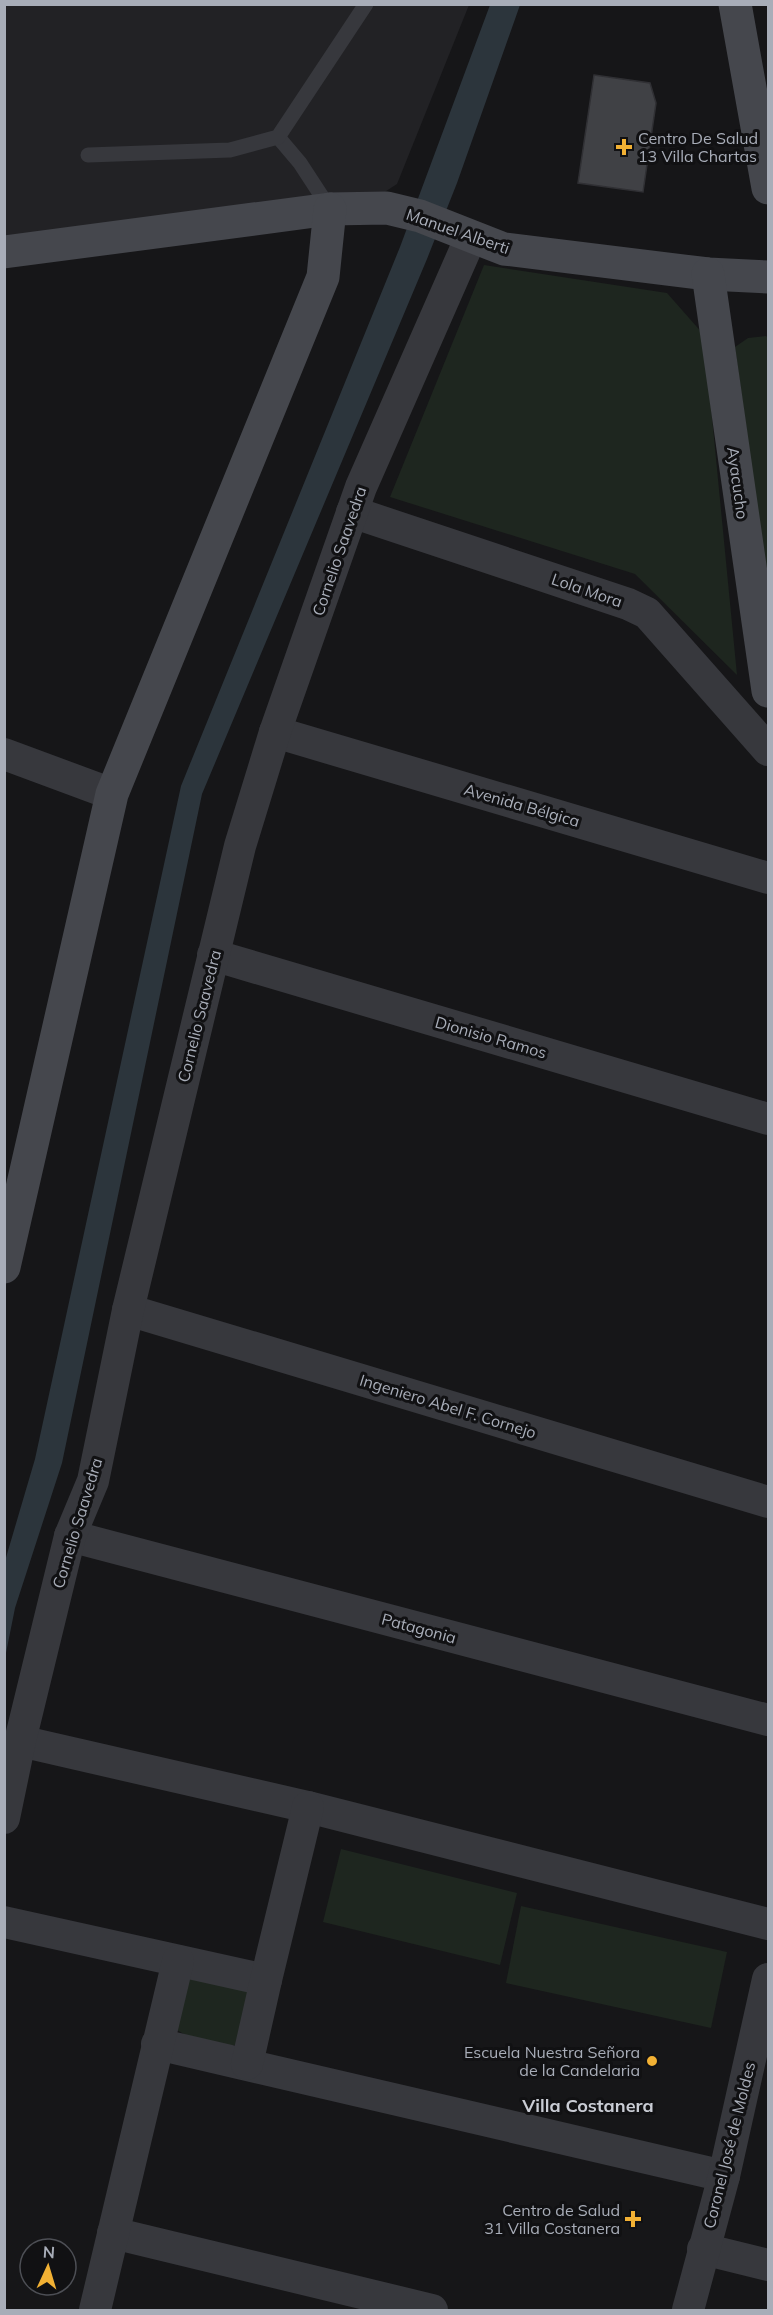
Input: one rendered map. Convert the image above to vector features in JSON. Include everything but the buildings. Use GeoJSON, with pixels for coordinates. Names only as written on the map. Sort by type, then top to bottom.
{"type":"FeatureCollection","features":[{"type":"Feature","properties":{"kind":"main road"},"geometry":{"type":"LineString","coordinates":[[735,4],[768,188]]}},
{"type":"Feature","properties":{"kind":"main road","name":"Manuel Alberti"},"geometry":{"type":"LineString","coordinates":[[4,252],[330,209],[387,208],[420,216],[504,249],[708,274],[768,277]]}},
{"type":"Feature","properties":{"kind":"main road"},"geometry":{"type":"LineString","coordinates":[[4,1267],[9,1225],[112,794],[323,277],[330,209]]}},
{"type":"Feature","properties":{"kind":"main road","name":"Ayacucho"},"geometry":{"type":"LineString","coordinates":[[708,274],[768,691]]}},
{"type":"Feature","properties":{"kind":"street","name":"Cornelio Saavedra"},"geometry":{"type":"LineString","coordinates":[[4,1818],[20,1741],[70,1536],[93,1481],[128,1310],[240,846],[275,732],[365,476],[471,237]]}},
{"type":"Feature","properties":{"kind":"street","name":"Lola Mora"},"geometry":{"type":"LineString","coordinates":[[352,512],[628,604],[647,614],[768,750]]}},
{"type":"Feature","properties":{"kind":"street","name":"Avenida Bélgica"},"geometry":{"type":"LineString","coordinates":[[275,732],[768,878]]}},
{"type":"Feature","properties":{"kind":"street"},"geometry":{"type":"LineString","coordinates":[[4,754],[112,794]]}},
{"type":"Feature","properties":{"kind":"street","name":"Dionisio Ramos"},"geometry":{"type":"LineString","coordinates":[[213,955],[768,1119]]}},
{"type":"Feature","properties":{"kind":"street","name":"Ingeniero Abel F. Cornejo"},"geometry":{"type":"LineString","coordinates":[[128,1310],[768,1502]]}},
{"type":"Feature","properties":{"kind":"street","name":"Patagonia"},"geometry":{"type":"LineString","coordinates":[[70,1536],[768,1720]]}},
{"type":"Feature","properties":{"kind":"street"},"geometry":{"type":"LineString","coordinates":[[20,1741],[309,1807],[768,1924]]}},
{"type":"Feature","properties":{"kind":"street"},"geometry":{"type":"LineString","coordinates":[[247,2064],[309,1807]]}},
{"type":"Feature","properties":{"kind":"street"},"geometry":{"type":"LineString","coordinates":[[4,1922],[266,1980]]}},
{"type":"Feature","properties":{"kind":"street"},"geometry":{"type":"LineString","coordinates":[[95,2310],[178,1961]]}},
{"type":"Feature","properties":{"kind":"street","name":"Coronel José de Moldes"},"geometry":{"type":"LineString","coordinates":[[688,2310],[724,2176],[757,2076],[768,1979]]}},
{"type":"Feature","properties":{"kind":"street"},"geometry":{"type":"LineString","coordinates":[[158,2044],[724,2176]]}},
{"type":"Feature","properties":{"kind":"street"},"geometry":{"type":"LineString","coordinates":[[113,2233],[432,2310]]}},
{"type":"Feature","properties":{"kind":"street"},"geometry":{"type":"LineString","coordinates":[[703,2249],[768,2265]]}},
{"type":"Feature","properties":{"kind":"lane"},"geometry":{"type":"LineString","coordinates":[[88,155],[230,150],[278,137],[366,4]]}},
{"type":"Feature","properties":{"kind":"lane"},"geometry":{"type":"LineString","coordinates":[[278,137],[300,163],[330,209]]}},
{"type":"Feature","properties":{"kind":"shaded area"},"geometry":{"type":"Polygon","coordinates":[[[5,5],[469,5],[397,184],[360,208],[5,252],[5,5]]]}},
{"type":"Feature","properties":{"kind":"shaded area"},"geometry":{"type":"Polygon","coordinates":[[[490,5],[520,5],[457,183],[202,794],[62,1463],[15,1608],[5,1658],[5,1561],[35,1459],[181,786],[400,247],[490,5]]]}},
{"type":"Feature","properties":{"kind":"shaded area"},"geometry":{"type":"Polygon","coordinates":[[[484,265],[667,293],[704,335],[737,675],[635,574],[390,497],[484,265]]]}},
{"type":"Feature","properties":{"kind":"shaded area"},"geometry":{"type":"Polygon","coordinates":[[[766,336],[768,338],[768,586],[735,347],[748,338],[766,336]]]}},
{"type":"Feature","properties":{"kind":"shaded area"},"geometry":{"type":"Polygon","coordinates":[[[341,1849],[517,1893],[500,1965],[323,1922],[341,1849]]]}},
{"type":"Feature","properties":{"kind":"shaded area"},"geometry":{"type":"Polygon","coordinates":[[[521,1906],[727,1952],[711,2028],[506,1983],[521,1906]]]}},
{"type":"Feature","properties":{"kind":"shaded area"},"geometry":{"type":"Polygon","coordinates":[[[196,1976],[246,1990],[251,1999],[239,2044],[224,2045],[204,2042],[173,2027],[184,1978],[196,1976]]]}},
{"type":"Feature","properties":{"kind":"place","name":"Centro De Salud 13 Villa Chartas"},"geometry":{"type":"Point","coordinates":[624,147]}},
{"type":"Feature","properties":{"kind":"place","name":"Escuela Nuestra Señora de la Candelaria"},"geometry":{"type":"Point","coordinates":[652,2061]}},
{"type":"Feature","properties":{"kind":"place","name":"Centro de Salud 31 Villa Costanera"},"geometry":{"type":"Point","coordinates":[633,2219]}},
{"type":"Feature","properties":{"kind":"district","name":"Villa Costanera"},"geometry":{"type":"Point","coordinates":[588,2106]}}]}
